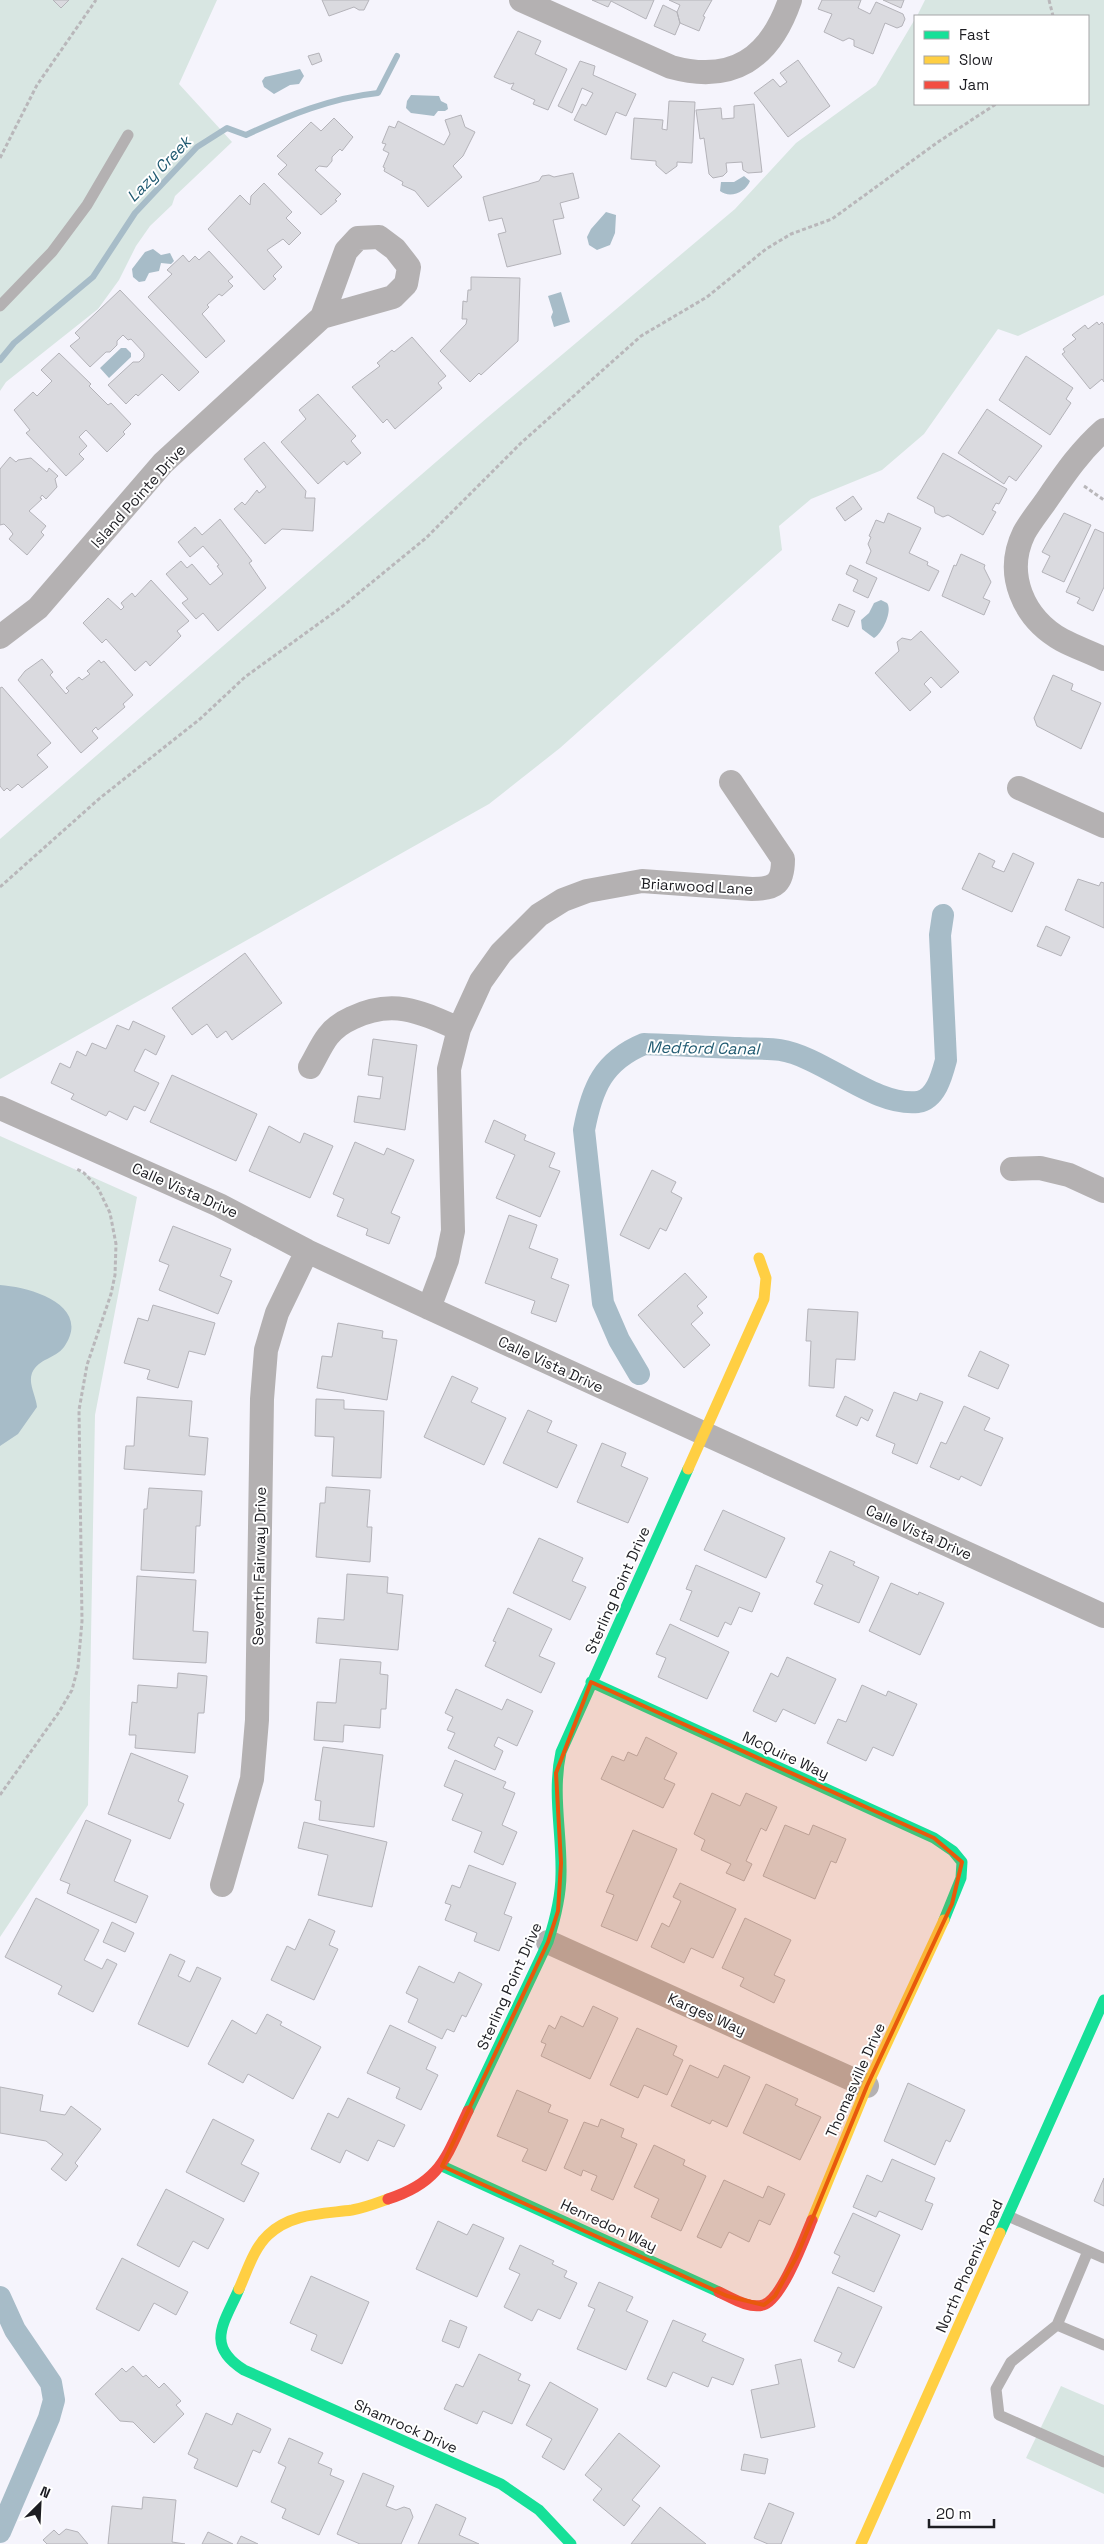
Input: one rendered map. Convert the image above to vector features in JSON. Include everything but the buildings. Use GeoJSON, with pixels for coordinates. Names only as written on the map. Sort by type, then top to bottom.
{"type":"FeatureCollection","features":[{"type":"Feature","properties":{"kind":"street"},"geometry":{"type":"LineString","coordinates":[[521,0],[671,68],[706,73],[738,67],[756,55],[772,38],[790,0]]}},
{"type":"Feature","properties":{"kind":"street","name":"Island Pointe Drive"},"geometry":{"type":"LineString","coordinates":[[0,637],[38,608],[163,463],[322,317]]}},
{"type":"Feature","properties":{"kind":"street"},"geometry":{"type":"LineString","coordinates":[[1104,430],[1085,446],[1070,465],[1024,532],[1016,555],[1016,571],[1022,599],[1031,615],[1061,639],[1104,659]]}},
{"type":"Feature","properties":{"kind":"street","name":"Briarwood Lane"},"geometry":{"type":"LineString","coordinates":[[429,1308],[447,1260],[453,1231],[449,1069],[459,1029],[481,981],[501,953],[539,915],[563,900],[587,891],[642,882],[752,889],[768,889],[778,883],[783,874],[783,859],[732,782]]}},
{"type":"Feature","properties":{"kind":"street"},"geometry":{"type":"LineString","coordinates":[[1019,788],[1104,826]]}},
{"type":"Feature","properties":{"kind":"street"},"geometry":{"type":"LineString","coordinates":[[310,1067],[328,1035],[344,1022],[370,1009],[396,1007],[426,1014],[459,1029]]}},
{"type":"Feature","properties":{"kind":"street","name":"Calle Vista Drive"},"geometry":{"type":"LineString","coordinates":[[0,1108],[219,1205],[307,1251],[429,1308],[1104,1616]]}},
{"type":"Feature","properties":{"kind":"street"},"geometry":{"type":"LineString","coordinates":[[1012,1169],[1040,1168],[1069,1175],[1104,1191]]}},
{"type":"Feature","properties":{"kind":"street","name":"Seventh Fairway Drive"},"geometry":{"type":"LineString","coordinates":[[222,1885],[252,1779],[257,1720],[262,1399],[266,1350],[277,1313],[307,1251]]}},
{"type":"Feature","properties":{"kind":"street","name":"Sterling Point Drive"},"geometry":{"type":"LineString","coordinates":[[220,2347],[219,2335],[223,2323],[254,2255],[268,2235],[289,2221],[322,2212],[353,2210],[413,2191],[442,2166],[548,1942],[558,1912],[561,1886],[561,1862],[555,1800],[556,1773],[561,1752],[764,1299],[766,1278],[759,1258]]}},
{"type":"Feature","properties":{"kind":"street","name":"McQuire Way"},"geometry":{"type":"LineString","coordinates":[[592,1682],[934,1838],[953,1851],[962,1862]]}},
{"type":"Feature","properties":{"kind":"street","name":"Thomasville Drive"},"geometry":{"type":"LineString","coordinates":[[764,2305],[775,2296],[796,2256],[867,2086],[952,1904],[961,1878],[962,1862]]}},
{"type":"Feature","properties":{"kind":"street","name":"Karges Way"},"geometry":{"type":"LineString","coordinates":[[548,1942],[867,2086]]}},
{"type":"Feature","properties":{"kind":"street","name":"North Phoenix Road"},"geometry":{"type":"LineString","coordinates":[[861,2544],[1104,2000]]}},
{"type":"Feature","properties":{"kind":"street","name":"Henredon Way"},"geometry":{"type":"LineString","coordinates":[[442,2166],[727,2296],[749,2305],[764,2305]]}},
{"type":"Feature","properties":{"kind":"street","name":"Shamrock Drive"},"geometry":{"type":"LineString","coordinates":[[220,2347],[228,2360],[244,2370],[501,2484],[531,2502],[556,2525],[571,2544]]}},
{"type":"Feature","properties":{"kind":"lane"},"geometry":{"type":"LineString","coordinates":[[0,306],[52,252],[87,205],[128,135]]}},
{"type":"Feature","properties":{"kind":"lane"},"geometry":{"type":"LineString","coordinates":[[1008,2216],[1104,2258]]}},
{"type":"Feature","properties":{"kind":"lane"},"geometry":{"type":"LineString","coordinates":[[1088,2251],[1057,2325],[1011,2362],[996,2389],[999,2415],[1104,2462]]}},
{"type":"Feature","properties":{"kind":"lane"},"geometry":{"type":"LineString","coordinates":[[1057,2325],[1104,2345]]}},
{"type":"Feature","properties":{"kind":"path"},"geometry":{"type":"LineString","coordinates":[[0,158],[37,85],[96,0]]}},
{"type":"Feature","properties":{"kind":"path"},"geometry":{"type":"LineString","coordinates":[[1049,0],[1053,15]]}},
{"type":"Feature","properties":{"kind":"path"},"geometry":{"type":"LineString","coordinates":[[0,887],[100,798],[200,719],[245,676],[343,606],[426,538],[521,443],[641,336],[707,297],[772,245],[792,234],[832,219],[938,142],[994,105]]}},
{"type":"Feature","properties":{"kind":"path"},"geometry":{"type":"LineString","coordinates":[[0,1795],[59,1712],[72,1690],[78,1667],[82,1621],[79,1410],[87,1365],[111,1294],[115,1275],[116,1244],[110,1213],[98,1188],[84,1173],[70,1165]]}},
{"type":"Feature","properties":{"kind":"highlighted area"},"geometry":{"type":"Polygon","coordinates":[[[591,1682],[934,1838],[962,1862],[952,1904],[867,2086],[797,2256],[775,2296],[764,2305],[727,2296],[442,2166],[548,1942],[558,1911],[561,1863],[556,1773],[591,1682]]]}},
{"type":"Feature","properties":{"kind":"shaded area"},"geometry":{"type":"Polygon","coordinates":[[[0,0],[217,0],[179,84],[232,142],[175,196],[172,205],[150,226],[136,246],[119,280],[98,309],[6,382],[0,391],[0,0]]]}},
{"type":"Feature","properties":{"kind":"shaded area"},"geometry":{"type":"Polygon","coordinates":[[[925,0],[1104,0],[1104,295],[1018,336],[998,329],[924,434],[882,470],[811,499],[779,526],[782,550],[560,748],[489,804],[0,1079],[0,839],[488,417],[735,209],[796,143],[876,85],[914,21],[914,105],[1089,105],[1089,15],[918,15],[925,0]]]}},
{"type":"Feature","properties":{"kind":"shaded area"},"geometry":{"type":"Polygon","coordinates":[[[0,1136],[137,1197],[95,1415],[88,1805],[0,1937],[0,1136]]]}},
{"type":"Feature","properties":{"kind":"shaded area"},"geometry":{"type":"Polygon","coordinates":[[[1061,2386],[1104,2405],[1104,2494],[1026,2458],[1061,2386]]]}},
{"type":"Feature","properties":{"kind":"water"},"geometry":{"type":"Polygon","coordinates":[[[300,69],[304,76],[299,84],[290,85],[274,94],[264,87],[262,81],[265,77],[300,69]]]}},
{"type":"Feature","properties":{"kind":"water"},"geometry":{"type":"Polygon","coordinates":[[[411,95],[439,96],[441,101],[447,104],[448,109],[438,111],[434,116],[411,113],[406,108],[407,101],[411,95]]]}},
{"type":"Feature","properties":{"kind":"water"},"geometry":{"type":"Polygon","coordinates":[[[744,176],[750,181],[741,191],[728,194],[720,191],[721,182],[734,182],[744,176]]]}},
{"type":"Feature","properties":{"kind":"water"},"geometry":{"type":"Polygon","coordinates":[[[606,212],[616,215],[615,233],[610,245],[597,250],[589,245],[587,237],[591,229],[606,212]]]}},
{"type":"Feature","properties":{"kind":"water"},"geometry":{"type":"Polygon","coordinates":[[[153,249],[161,255],[170,253],[174,261],[171,264],[161,263],[159,271],[149,273],[145,281],[139,282],[133,277],[132,269],[145,252],[153,249]]]}},
{"type":"Feature","properties":{"kind":"water"},"geometry":{"type":"Polygon","coordinates":[[[561,292],[570,322],[554,327],[551,317],[553,312],[548,296],[561,292]]]}},
{"type":"Feature","properties":{"kind":"water"},"geometry":{"type":"Polygon","coordinates":[[[121,348],[126,348],[131,353],[131,357],[109,378],[100,368],[121,348]]]}},
{"type":"Feature","properties":{"kind":"water"},"geometry":{"type":"Polygon","coordinates":[[[881,600],[887,603],[888,617],[874,638],[862,629],[861,620],[869,613],[874,603],[881,600]]]}},
{"type":"Feature","properties":{"kind":"water"},"geometry":{"type":"Polygon","coordinates":[[[0,1285],[41,1294],[54,1301],[64,1309],[70,1320],[71,1332],[60,1351],[35,1368],[31,1381],[37,1407],[18,1434],[0,1446],[0,1285]]]}},
{"type":"Feature","properties":{"kind":"waterway","name":"Lazy Creek"},"geometry":{"type":"LineString","coordinates":[[0,360],[14,343],[93,277],[135,213],[197,147],[227,128],[246,135],[310,108],[361,95],[378,93],[397,56]]}},
{"type":"Feature","properties":{"kind":"waterway","name":"Medford Canal"},"geometry":{"type":"LineString","coordinates":[[639,1374],[619,1340],[603,1303],[584,1130],[591,1101],[602,1078],[618,1059],[644,1044],[770,1049],[797,1054],[884,1097],[901,1101],[918,1102],[924,1100],[937,1086],[946,1060],[940,935],[943,915]]}},
{"type":"Feature","properties":{"kind":"waterway","name":"Medford Canal"},"geometry":{"type":"LineString","coordinates":[[0,2297],[15,2330],[51,2383],[54,2400],[49,2418],[0,2532]]}},
{"type":"Feature","properties":{"kind":"traffic: fast"},"geometry":{"type":"LineString","coordinates":[[468,2111],[548,1942],[555,1917],[561,1883],[557,1798],[558,1767],[561,1752],[688,1469]]}},
{"type":"Feature","properties":{"kind":"traffic: fast"},"geometry":{"type":"LineString","coordinates":[[591,1682],[934,1838],[953,1851],[962,1862],[961,1878],[944,1920]]}},
{"type":"Feature","properties":{"kind":"traffic: fast"},"geometry":{"type":"LineString","coordinates":[[1000,2233],[1104,2000]]}},
{"type":"Feature","properties":{"kind":"traffic: fast"},"geometry":{"type":"LineString","coordinates":[[442,2166],[719,2292]]}},
{"type":"Feature","properties":{"kind":"traffic: fast"},"geometry":{"type":"LineString","coordinates":[[239,2289],[221,2332],[221,2342],[224,2351],[232,2361],[244,2370],[501,2484],[539,2510],[571,2544]]}},
{"type":"Feature","properties":{"kind":"traffic: slow"},"geometry":{"type":"LineString","coordinates":[[688,1469],[764,1299],[766,1278],[759,1258]]}},
{"type":"Feature","properties":{"kind":"traffic: slow"},"geometry":{"type":"LineString","coordinates":[[812,2220],[867,2086],[944,1920]]}},
{"type":"Feature","properties":{"kind":"traffic: slow"},"geometry":{"type":"LineString","coordinates":[[239,2289],[259,2246],[277,2228],[297,2218],[357,2209],[388,2199]]}},
{"type":"Feature","properties":{"kind":"traffic: slow"},"geometry":{"type":"LineString","coordinates":[[861,2544],[1000,2233]]}},
{"type":"Feature","properties":{"kind":"traffic: jam"},"geometry":{"type":"LineString","coordinates":[[388,2199],[420,2185],[431,2176],[447,2155],[468,2111]]}},
{"type":"Feature","properties":{"kind":"traffic: jam"},"geometry":{"type":"LineString","coordinates":[[719,2292],[752,2306],[763,2305],[770,2301],[778,2292],[792,2267],[812,2220]]}}]}
